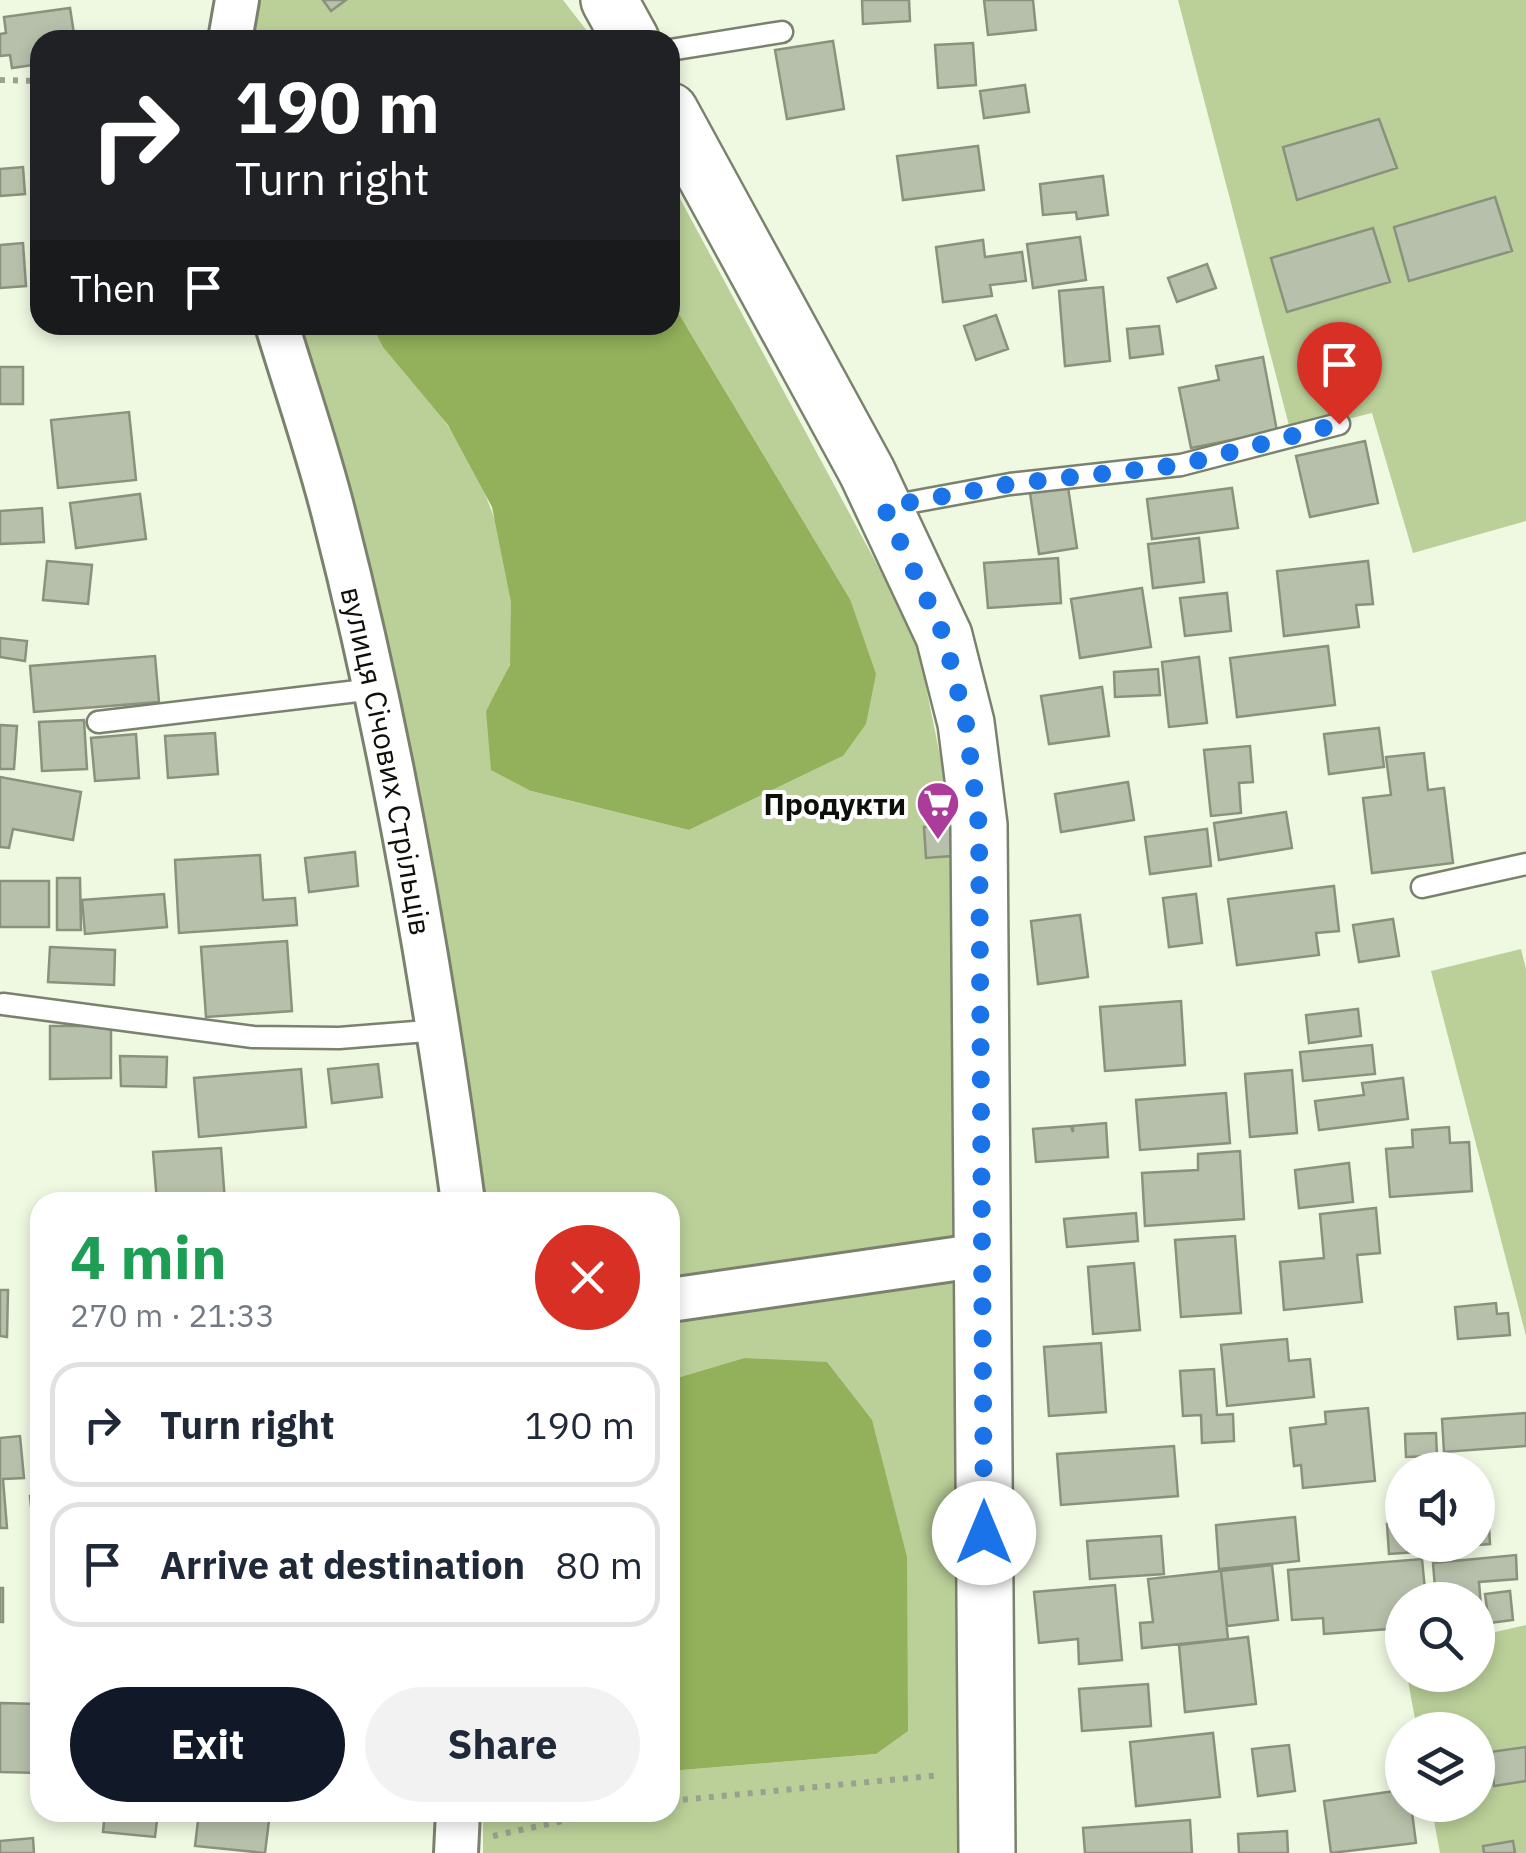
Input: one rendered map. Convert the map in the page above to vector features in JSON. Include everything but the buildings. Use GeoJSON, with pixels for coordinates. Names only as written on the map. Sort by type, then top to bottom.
{"type":"FeatureCollection","features":[{"type":"Feature","properties":{"kind":"street"},"geometry":{"type":"LineString","coordinates":[[232,30],[237,0]]}},
{"type":"Feature","properties":{"kind":"street"},"geometry":{"type":"LineString","coordinates":[[609,0],[626,30]]}},
{"type":"Feature","properties":{"kind":"street"},"geometry":{"type":"LineString","coordinates":[[680,130],[884,507],[944,636],[970,757],[979,826],[987,1853]]}},
{"type":"Feature","properties":{"kind":"street","name":"вулиця Січових Стрільців"},"geometry":{"type":"LineString","coordinates":[[280,335],[334,512],[374,688],[440,1030],[462,1192]]}},
{"type":"Feature","properties":{"kind":"street"},"geometry":{"type":"LineString","coordinates":[[680,1299],[982,1255]]}},
{"type":"Feature","properties":{"kind":"lane"},"geometry":{"type":"LineString","coordinates":[[680,48],[782,32]]}},
{"type":"Feature","properties":{"kind":"lane"},"geometry":{"type":"LineString","coordinates":[[884,507],[1010,484],[1181,465],[1339,424]]}},
{"type":"Feature","properties":{"kind":"lane"},"geometry":{"type":"LineString","coordinates":[[98,722],[374,688]]}},
{"type":"Feature","properties":{"kind":"lane"},"geometry":{"type":"LineString","coordinates":[[1422,887],[1526,864]]}},
{"type":"Feature","properties":{"kind":"lane"},"geometry":{"type":"LineString","coordinates":[[4,1004],[253,1037],[340,1038],[440,1030]]}},
{"type":"Feature","properties":{"kind":"path"},"geometry":{"type":"LineString","coordinates":[[0,80],[30,81]]}},
{"type":"Feature","properties":{"kind":"path"},"geometry":{"type":"LineString","coordinates":[[680,1800],[985,1771]]}},
{"type":"Feature","properties":{"kind":"path"},"geometry":{"type":"LineString","coordinates":[[457,1836],[543,1822]]}},
{"type":"Feature","properties":{"kind":"shaded area"},"geometry":{"type":"Polygon","coordinates":[[[257,0],[563,0],[586,30],[250,30],[257,0]]]}},
{"type":"Feature","properties":{"kind":"shaded area"},"geometry":{"type":"Polygon","coordinates":[[[1178,0],[1526,0],[1526,521],[1413,553],[1372,413],[1291,433],[1178,0]]]}},
{"type":"Feature","properties":{"kind":"shaded area"},"geometry":{"type":"Polygon","coordinates":[[[680,199],[916,637],[955,830],[963,1853],[483,1853],[483,1822],[680,1822],[680,1770],[876,1754],[744,1358],[680,1377],[680,1192],[475,1192],[330,430],[304,335],[378,335],[446,423],[477,476],[500,537],[512,601],[510,663],[486,711],[531,791],[689,830],[843,756],[850,599],[680,316],[680,199]]]}},
{"type":"Feature","properties":{"kind":"shaded area"},"geometry":{"type":"Polygon","coordinates":[[[680,316],[850,599],[876,674],[866,724],[843,756],[689,830],[531,791],[491,770],[486,711],[510,665],[511,602],[492,507],[448,425],[377,335],[680,335],[680,316]]]}},
{"type":"Feature","properties":{"kind":"shaded area"},"geometry":{"type":"Polygon","coordinates":[[[1521,949],[1526,969],[1526,1336],[1431,971],[1521,949]]]}},
{"type":"Feature","properties":{"kind":"shaded area"},"geometry":{"type":"Polygon","coordinates":[[[744,1358],[827,1362],[872,1420],[907,1557],[908,1731],[876,1754],[680,1770],[680,1377],[744,1358]]]}},
{"type":"Feature","properties":{"kind":"shaded area"},"geometry":{"type":"Polygon","coordinates":[[[1526,1625],[1526,1853],[1440,1853],[1434,1822],[1495,1822],[1495,1712],[1414,1712],[1410,1692],[1495,1692],[1495,1632],[1526,1625]]]}},
{"type":"Feature","properties":{"kind":"place","name":"Продукти"},"geometry":{"type":"Point","coordinates":[938,841]}},
{"type":"Feature","properties":{"kind":"route"},"geometry":{"type":"LineString","coordinates":[[984,1533],[979,826],[966,723],[944,636],[884,507],[1010,484],[1181,465],[1339,424]]}}]}
